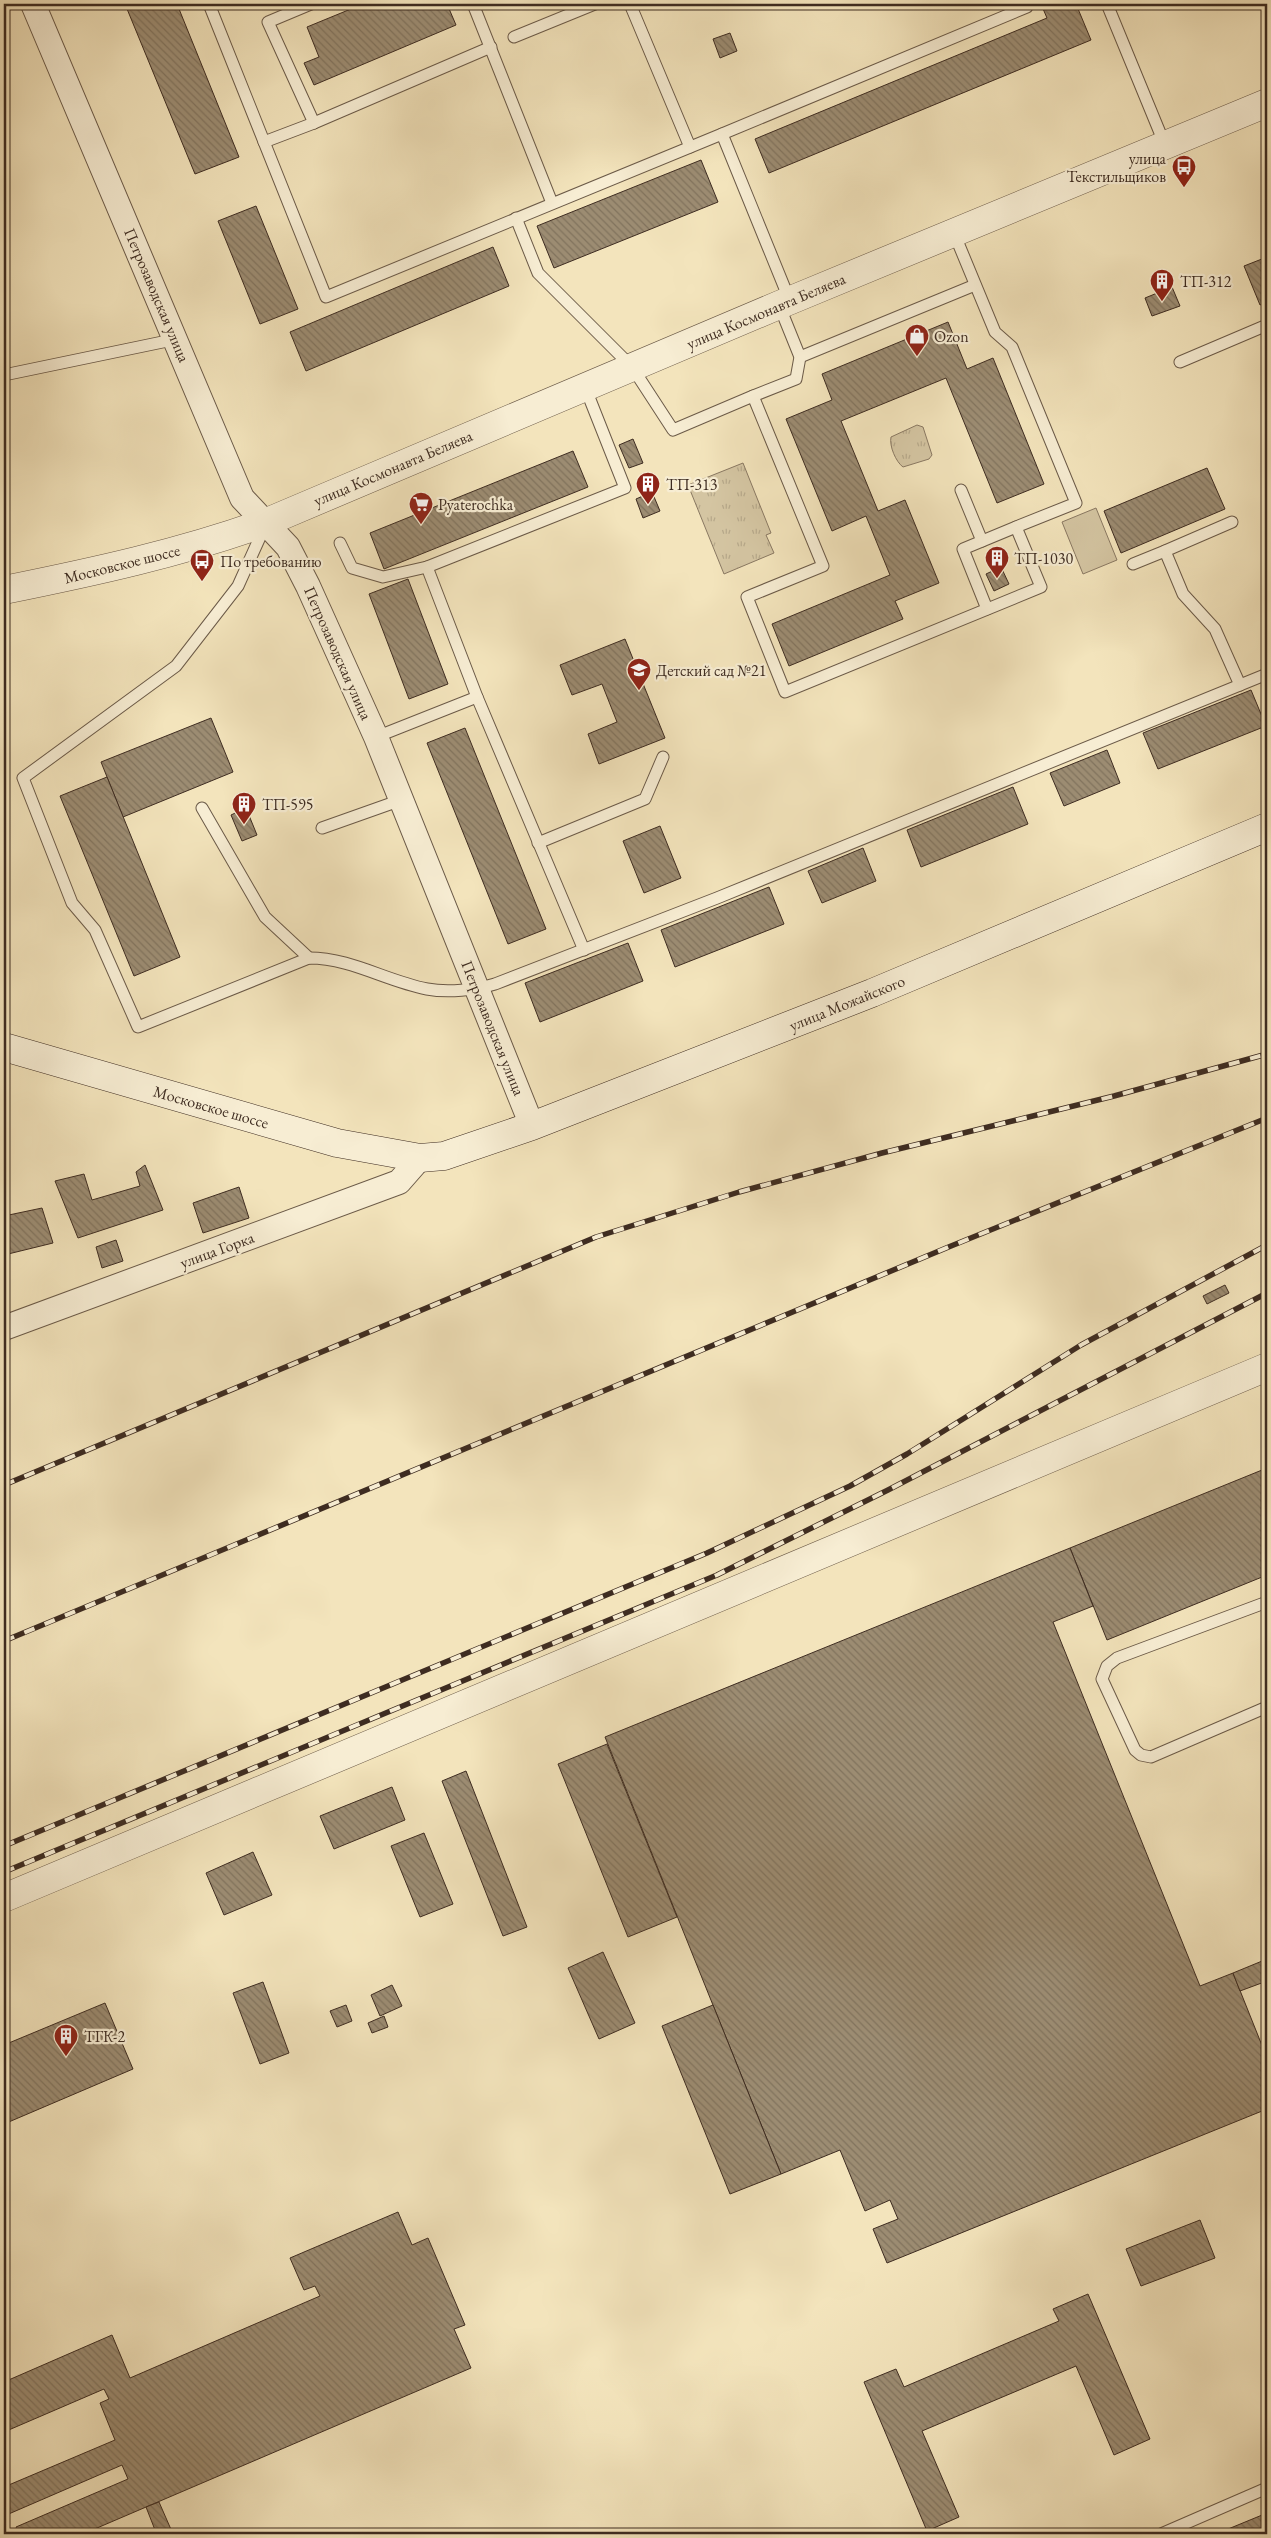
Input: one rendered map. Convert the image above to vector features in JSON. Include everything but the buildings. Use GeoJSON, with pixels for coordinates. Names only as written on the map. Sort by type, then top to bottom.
{"type":"FeatureCollection","features":[{"type":"Feature","properties":{"kind":"street","name":"Петрозаводская улица"},"geometry":{"type":"LineString","coordinates":[[33,4],[242,498],[267,522],[288,547],[376,737],[532,1126]]}},
{"type":"Feature","properties":{"kind":"street","name":"улица Космонавта Беляева"},"geometry":{"type":"LineString","coordinates":[[267,522],[585,386],[1267,103]]}},
{"type":"Feature","properties":{"kind":"street","name":"Московское шоссе"},"geometry":{"type":"LineString","coordinates":[[4,590],[92,572],[218,540],[267,522]]}},
{"type":"Feature","properties":{"kind":"street","name":"улица Можайского"},"geometry":{"type":"LineString","coordinates":[[420,1158],[444,1156],[467,1150],[532,1126],[872,993],[1267,827]]}},
{"type":"Feature","properties":{"kind":"street","name":"Московское шоссе"},"geometry":{"type":"LineString","coordinates":[[4,1047],[337,1143],[420,1158]]}},
{"type":"Feature","properties":{"kind":"street","name":"улица Горка"},"geometry":{"type":"LineString","coordinates":[[4,1328],[399,1182],[420,1158]]}},
{"type":"Feature","properties":{"kind":"street"},"geometry":{"type":"LineString","coordinates":[[4,1898],[1267,1367]]}},
{"type":"Feature","properties":{"kind":"lane"},"geometry":{"type":"LineString","coordinates":[[209,4],[326,297],[1027,7],[1026,4]]}},
{"type":"Feature","properties":{"kind":"lane"},"geometry":{"type":"LineString","coordinates":[[311,4],[268,22],[314,123]]}},
{"type":"Feature","properties":{"kind":"lane"},"geometry":{"type":"LineString","coordinates":[[473,4],[552,203]]}},
{"type":"Feature","properties":{"kind":"lane"},"geometry":{"type":"LineString","coordinates":[[514,37],[595,4]]}},
{"type":"Feature","properties":{"kind":"lane"},"geometry":{"type":"LineString","coordinates":[[630,4],[690,147]]}},
{"type":"Feature","properties":{"kind":"lane"},"geometry":{"type":"LineString","coordinates":[[1107,4],[1165,145]]}},
{"type":"Feature","properties":{"kind":"lane"},"geometry":{"type":"LineString","coordinates":[[264,142],[314,123],[491,47]]}},
{"type":"Feature","properties":{"kind":"lane"},"geometry":{"type":"LineString","coordinates":[[516,218],[538,272],[632,367],[673,430],[796,379],[800,357],[785,303],[722,134]]}},
{"type":"Feature","properties":{"kind":"lane"},"geometry":{"type":"LineString","coordinates":[[954,233],[995,332],[1012,347],[1076,503],[963,549],[987,609]]}},
{"type":"Feature","properties":{"kind":"lane"},"geometry":{"type":"LineString","coordinates":[[800,357],[976,285]]}},
{"type":"Feature","properties":{"kind":"lane"},"geometry":{"type":"LineString","coordinates":[[1180,362],[1267,325]]}},
{"type":"Feature","properties":{"kind":"lane"},"geometry":{"type":"LineString","coordinates":[[4,375],[176,340]]}},
{"type":"Feature","properties":{"kind":"lane"},"geometry":{"type":"LineString","coordinates":[[340,543],[352,568],[383,577],[427,567],[625,488],[585,386]]}},
{"type":"Feature","properties":{"kind":"lane"},"geometry":{"type":"LineString","coordinates":[[754,396],[823,566],[747,597],[785,692],[1041,587],[1016,527]]}},
{"type":"Feature","properties":{"kind":"lane"},"geometry":{"type":"LineString","coordinates":[[961,490],[982,541]]}},
{"type":"Feature","properties":{"kind":"lane"},"geometry":{"type":"LineString","coordinates":[[267,522],[238,586],[176,666],[23,778],[72,903],[95,930],[138,1028],[309,958],[339,960],[427,989],[477,989],[717,898],[1267,674]]}},
{"type":"Feature","properties":{"kind":"lane"},"geometry":{"type":"LineString","coordinates":[[1132,564],[1232,522]]}},
{"type":"Feature","properties":{"kind":"lane"},"geometry":{"type":"LineString","coordinates":[[1165,551],[1183,594],[1215,629],[1240,685]]}},
{"type":"Feature","properties":{"kind":"lane"},"geometry":{"type":"LineString","coordinates":[[427,567],[477,697],[584,950]]}},
{"type":"Feature","properties":{"kind":"lane"},"geometry":{"type":"LineString","coordinates":[[376,737],[477,697]]}},
{"type":"Feature","properties":{"kind":"lane"},"geometry":{"type":"LineString","coordinates":[[538,843],[644,799],[663,757]]}},
{"type":"Feature","properties":{"kind":"lane"},"geometry":{"type":"LineString","coordinates":[[322,828],[401,800]]}},
{"type":"Feature","properties":{"kind":"lane"},"geometry":{"type":"LineString","coordinates":[[202,808],[265,917],[309,958]]}},
{"type":"Feature","properties":{"kind":"lane"},"geometry":{"type":"LineString","coordinates":[[1267,1602],[1117,1658],[1107,1666],[1102,1679],[1135,1750],[1146,1757],[1151,1757],[1267,1707]]}},
{"type":"Feature","properties":{"kind":"lane"},"geometry":{"type":"LineString","coordinates":[[1161,2534],[1267,2488]]}},
{"type":"Feature","properties":{"kind":"green space"},"geometry":{"type":"Polygon","coordinates":[[[917,425],[923,427],[932,455],[929,459],[903,467],[894,454],[891,437],[917,425]]]}},
{"type":"Feature","properties":{"kind":"green space"},"geometry":{"type":"Polygon","coordinates":[[[743,463],[771,533],[766,535],[774,553],[724,574],[688,485],[743,463]]]}},
{"type":"Feature","properties":{"kind":"green space"},"geometry":{"type":"Polygon","coordinates":[[[1096,508],[1117,560],[1083,574],[1062,522],[1096,508]]]}},
{"type":"Feature","properties":{"kind":"railway"},"geometry":{"type":"LineString","coordinates":[[4,1485],[596,1237],[739,1192],[882,1153],[1114,1096],[1267,1054]]}},
{"type":"Feature","properties":{"kind":"railway"},"geometry":{"type":"LineString","coordinates":[[4,1641],[951,1246],[1267,1118]]}},
{"type":"Feature","properties":{"kind":"railway"},"geometry":{"type":"LineString","coordinates":[[4,1846],[707,1553],[850,1486],[907,1454],[1081,1345],[1267,1245]]}},
{"type":"Feature","properties":{"kind":"railway"},"geometry":{"type":"LineString","coordinates":[[4,1872],[717,1575],[888,1490],[1267,1293]]}},
{"type":"Feature","properties":{"kind":"place","name":"улица Текстильщиков"},"geometry":{"type":"Point","coordinates":[1184,188]}},
{"type":"Feature","properties":{"kind":"place","name":"ТП-312"},"geometry":{"type":"Point","coordinates":[1162,302]}},
{"type":"Feature","properties":{"kind":"place","name":"Ozon"},"geometry":{"type":"Point","coordinates":[917,357]}},
{"type":"Feature","properties":{"kind":"place","name":"ТП-313"},"geometry":{"type":"Point","coordinates":[648,505]}},
{"type":"Feature","properties":{"kind":"place","name":"Pyaterochka"},"geometry":{"type":"Point","coordinates":[421,525]}},
{"type":"Feature","properties":{"kind":"place","name":"ТП-1030"},"geometry":{"type":"Point","coordinates":[997,579]}},
{"type":"Feature","properties":{"kind":"place","name":"По требованию"},"geometry":{"type":"Point","coordinates":[202,582]}},
{"type":"Feature","properties":{"kind":"place","name":"Детский сад №21"},"geometry":{"type":"Point","coordinates":[639,691]}},
{"type":"Feature","properties":{"kind":"place","name":"ТП-595"},"geometry":{"type":"Point","coordinates":[244,825]}},
{"type":"Feature","properties":{"kind":"place","name":"ТГК-2"},"geometry":{"type":"Point","coordinates":[66,2057]}}]}
